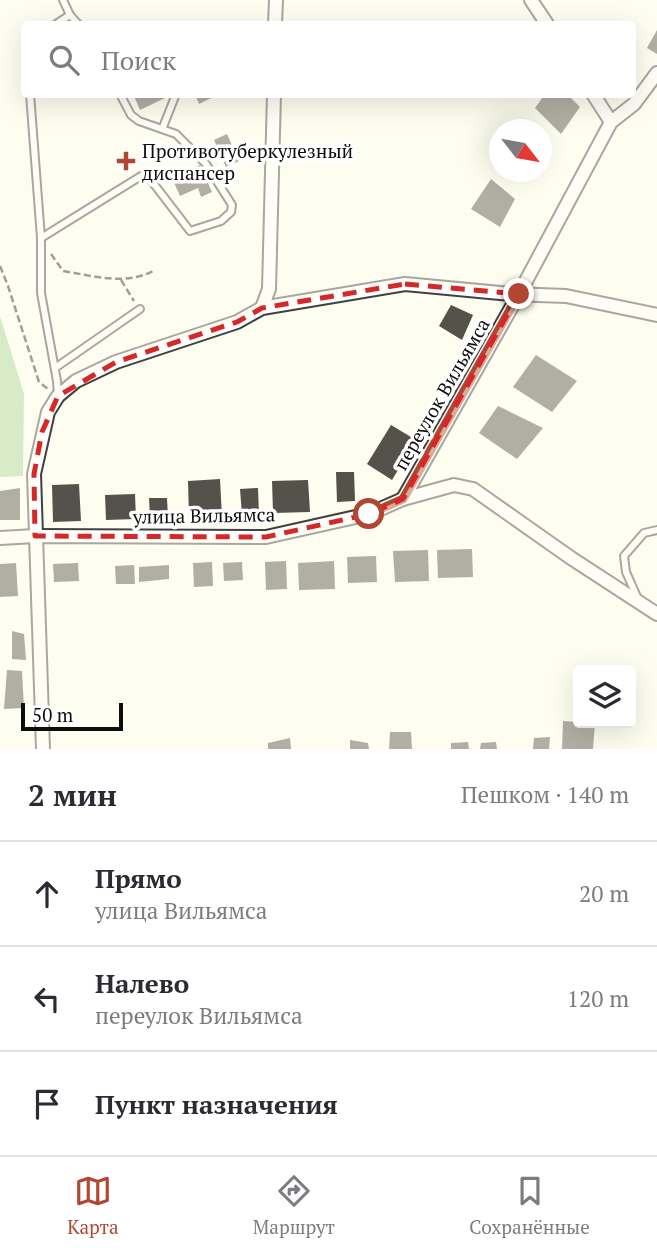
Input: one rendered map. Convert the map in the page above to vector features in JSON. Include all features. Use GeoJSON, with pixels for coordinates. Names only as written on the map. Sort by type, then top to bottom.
{"type":"FeatureCollection","features":[{"type":"Feature","properties":{"kind":"street"},"geometry":{"type":"LineString","coordinates":[[275,21],[276,0]]}},
{"type":"Feature","properties":{"kind":"street"},"geometry":{"type":"LineString","coordinates":[[531,0],[545,21]]}},
{"type":"Feature","properties":{"kind":"street"},"geometry":{"type":"LineString","coordinates":[[596,98],[611,122],[634,104],[657,73]]}},
{"type":"Feature","properties":{"kind":"street"},"geometry":{"type":"LineString","coordinates":[[262,308],[270,289],[274,98]]}},
{"type":"Feature","properties":{"kind":"street","name":"переулок Вильямса"},"geometry":{"type":"LineString","coordinates":[[403,499],[519,294],[611,122]]}},
{"type":"Feature","properties":{"kind":"street"},"geometry":{"type":"LineString","coordinates":[[43,749],[34,474],[45,422],[58,396],[76,381],[116,362],[237,322],[262,308],[405,284],[566,296],[657,315]]}},
{"type":"Feature","properties":{"kind":"street","name":"улица Вильямса"},"geometry":{"type":"LineString","coordinates":[[0,538],[265,537],[369,514],[403,499],[454,485],[473,489],[657,614]]}},
{"type":"Feature","properties":{"kind":"lane"},"geometry":{"type":"LineString","coordinates":[[63,0],[69,15],[75,21]]}},
{"type":"Feature","properties":{"kind":"lane"},"geometry":{"type":"LineString","coordinates":[[60,21],[69,15]]}},
{"type":"Feature","properties":{"kind":"lane"},"geometry":{"type":"LineString","coordinates":[[30,98],[41,238],[41,293],[58,396]]}},
{"type":"Feature","properties":{"kind":"lane"},"geometry":{"type":"LineString","coordinates":[[41,238],[141,176],[147,176],[190,231],[226,217],[231,212],[232,205],[206,164],[176,134],[139,121],[131,115],[122,98]]}},
{"type":"Feature","properties":{"kind":"lane"},"geometry":{"type":"LineString","coordinates":[[163,128],[174,98]]}},
{"type":"Feature","properties":{"kind":"lane"},"geometry":{"type":"LineString","coordinates":[[55,368],[140,309]]}},
{"type":"Feature","properties":{"kind":"lane"},"geometry":{"type":"LineString","coordinates":[[639,602],[626,572],[624,556],[644,533],[657,530]]}},
{"type":"Feature","properties":{"kind":"path"},"geometry":{"type":"LineString","coordinates":[[41,238],[63,271],[121,280],[143,277],[155,270]]}},
{"type":"Feature","properties":{"kind":"path"},"geometry":{"type":"LineString","coordinates":[[0,266],[39,382],[58,396]]}},
{"type":"Feature","properties":{"kind":"path"},"geometry":{"type":"LineString","coordinates":[[121,280],[140,309]]}},
{"type":"Feature","properties":{"kind":"highlighted area"},"geometry":{"type":"Polygon","coordinates":[[[405,284],[519,294],[403,499],[369,514],[266,537],[35,536],[34,474],[42,432],[58,396],[116,362],[237,322],[262,308],[405,284]]]}},
{"type":"Feature","properties":{"kind":"green space"},"geometry":{"type":"Polygon","coordinates":[[[0,316],[24,394],[23,476],[0,477],[0,316]]]}},
{"type":"Feature","properties":{"kind":"building"},"geometry":{"type":"Polygon","coordinates":[[[657,30],[657,54],[647,48],[657,30]]]}},
{"type":"Feature","properties":{"kind":"building"},"geometry":{"type":"Polygon","coordinates":[[[135,98],[165,98],[140,110],[135,98]]]}},
{"type":"Feature","properties":{"kind":"building"},"geometry":{"type":"Polygon","coordinates":[[[197,98],[211,98],[199,104],[197,98]]]}},
{"type":"Feature","properties":{"kind":"building"},"geometry":{"type":"Polygon","coordinates":[[[542,98],[571,98],[580,107],[561,134],[552,125],[552,119],[546,119],[535,108],[542,98]]]}},
{"type":"Feature","properties":{"kind":"building"},"geometry":{"type":"Polygon","coordinates":[[[227,134],[239,161],[226,167],[214,140],[227,134]]]}},
{"type":"Feature","properties":{"kind":"building"},"geometry":{"type":"Polygon","coordinates":[[[200,165],[212,192],[201,197],[198,188],[180,196],[172,178],[200,165]]]}},
{"type":"Feature","properties":{"kind":"building"},"geometry":{"type":"Polygon","coordinates":[[[489,182],[495,182],[515,199],[500,227],[471,209],[489,182]]]}},
{"type":"Feature","properties":{"kind":"building"},"geometry":{"type":"Polygon","coordinates":[[[451,305],[473,315],[462,340],[439,326],[451,305]]]}},
{"type":"Feature","properties":{"kind":"building"},"geometry":{"type":"Polygon","coordinates":[[[536,355],[577,381],[552,412],[513,387],[536,355]]]}},
{"type":"Feature","properties":{"kind":"building"},"geometry":{"type":"Polygon","coordinates":[[[498,406],[543,428],[517,459],[479,433],[498,406]]]}},
{"type":"Feature","properties":{"kind":"building"},"geometry":{"type":"Polygon","coordinates":[[[391,425],[416,440],[392,480],[367,464],[391,425]]]}},
{"type":"Feature","properties":{"kind":"building"},"geometry":{"type":"Polygon","coordinates":[[[336,472],[354,472],[355,501],[337,502],[336,472]]]}},
{"type":"Feature","properties":{"kind":"building"},"geometry":{"type":"Polygon","coordinates":[[[220,479],[222,517],[189,518],[188,481],[220,479]]]}},
{"type":"Feature","properties":{"kind":"building"},"geometry":{"type":"Polygon","coordinates":[[[308,480],[310,512],[273,513],[272,481],[308,480]]]}},
{"type":"Feature","properties":{"kind":"building"},"geometry":{"type":"Polygon","coordinates":[[[79,484],[81,521],[53,522],[52,485],[79,484]]]}},
{"type":"Feature","properties":{"kind":"building"},"geometry":{"type":"Polygon","coordinates":[[[20,488],[20,520],[0,520],[0,491],[20,488]]]}},
{"type":"Feature","properties":{"kind":"building"},"geometry":{"type":"Polygon","coordinates":[[[258,488],[259,514],[242,515],[240,489],[258,488]]]}},
{"type":"Feature","properties":{"kind":"building"},"geometry":{"type":"Polygon","coordinates":[[[135,494],[136,519],[106,520],[105,495],[135,494]]]}},
{"type":"Feature","properties":{"kind":"building"},"geometry":{"type":"Polygon","coordinates":[[[149,498],[167,498],[168,517],[150,518],[149,498]]]}},
{"type":"Feature","properties":{"kind":"building"},"geometry":{"type":"Polygon","coordinates":[[[472,549],[473,577],[438,578],[437,550],[472,549]]]}},
{"type":"Feature","properties":{"kind":"building"},"geometry":{"type":"Polygon","coordinates":[[[428,550],[429,581],[395,582],[393,551],[428,550]]]}},
{"type":"Feature","properties":{"kind":"building"},"geometry":{"type":"Polygon","coordinates":[[[376,556],[377,582],[348,583],[347,557],[376,556]]]}},
{"type":"Feature","properties":{"kind":"building"},"geometry":{"type":"Polygon","coordinates":[[[286,561],[287,589],[266,590],[265,562],[286,561]]]}},
{"type":"Feature","properties":{"kind":"building"},"geometry":{"type":"Polygon","coordinates":[[[334,561],[335,589],[299,590],[298,563],[334,561]]]}},
{"type":"Feature","properties":{"kind":"building"},"geometry":{"type":"Polygon","coordinates":[[[212,562],[213,586],[194,587],[193,563],[212,562]]]}},
{"type":"Feature","properties":{"kind":"building"},"geometry":{"type":"Polygon","coordinates":[[[242,562],[243,580],[224,581],[223,563],[242,562]]]}},
{"type":"Feature","properties":{"kind":"building"},"geometry":{"type":"Polygon","coordinates":[[[16,563],[18,596],[0,597],[0,564],[16,563]]]}},
{"type":"Feature","properties":{"kind":"building"},"geometry":{"type":"Polygon","coordinates":[[[78,563],[79,581],[54,582],[53,564],[78,563]]]}},
{"type":"Feature","properties":{"kind":"building"},"geometry":{"type":"Polygon","coordinates":[[[134,565],[135,584],[116,584],[115,566],[134,565]]]}},
{"type":"Feature","properties":{"kind":"building"},"geometry":{"type":"Polygon","coordinates":[[[169,565],[169,579],[139,582],[139,567],[169,565]]]}},
{"type":"Feature","properties":{"kind":"building"},"geometry":{"type":"Polygon","coordinates":[[[12,631],[24,634],[26,660],[12,659],[12,631]]]}},
{"type":"Feature","properties":{"kind":"building"},"geometry":{"type":"Polygon","coordinates":[[[7,670],[22,671],[24,708],[4,709],[7,670]]]}},
{"type":"Feature","properties":{"kind":"building"},"geometry":{"type":"Polygon","coordinates":[[[563,721],[573,722],[573,728],[595,728],[593,749],[562,749],[563,721]]]}},
{"type":"Feature","properties":{"kind":"building"},"geometry":{"type":"Polygon","coordinates":[[[390,732],[411,732],[412,749],[389,749],[390,732]]]}},
{"type":"Feature","properties":{"kind":"building"},"geometry":{"type":"Polygon","coordinates":[[[550,737],[549,749],[533,749],[534,738],[550,737]]]}},
{"type":"Feature","properties":{"kind":"building"},"geometry":{"type":"Polygon","coordinates":[[[290,738],[291,749],[268,749],[268,743],[290,738]]]}},
{"type":"Feature","properties":{"kind":"building"},"geometry":{"type":"Polygon","coordinates":[[[350,740],[368,743],[369,749],[350,749],[350,740]]]}},
{"type":"Feature","properties":{"kind":"building"},"geometry":{"type":"Polygon","coordinates":[[[468,742],[469,749],[451,749],[451,743],[468,742]]]}},
{"type":"Feature","properties":{"kind":"building"},"geometry":{"type":"Polygon","coordinates":[[[496,742],[497,749],[480,749],[481,743],[496,742]]]}},
{"type":"Feature","properties":{"kind":"place","name":"Противотуберкулезный диспансер"},"geometry":{"type":"Point","coordinates":[126,161]}},
{"type":"Feature","properties":{"kind":"route"},"geometry":{"type":"LineString","coordinates":[[369,514],[403,499],[519,294]]}}]}
